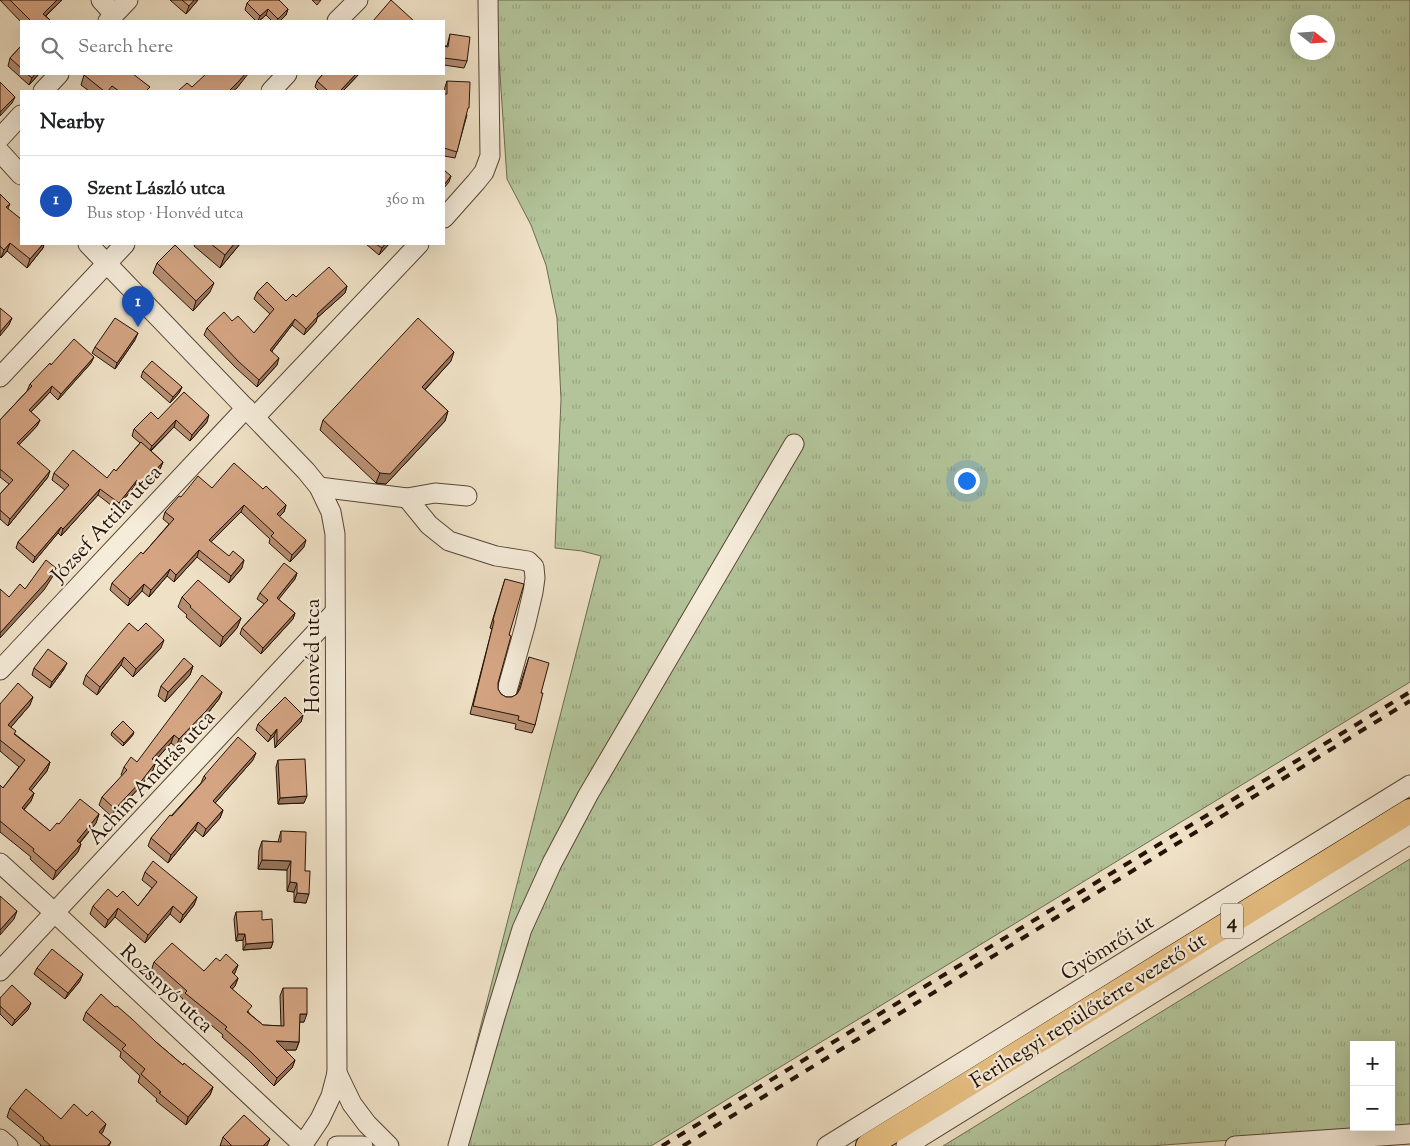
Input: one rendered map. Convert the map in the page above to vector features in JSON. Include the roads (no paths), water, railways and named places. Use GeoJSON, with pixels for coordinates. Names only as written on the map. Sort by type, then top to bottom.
{"type":"FeatureCollection","features":[{"type":"Feature","properties":{"kind":"main road","name":"Ferihegyi repülőtérre vezető út"},"geometry":{"type":"LineString","coordinates":[[868,1146],[1410,811]]}},
{"type":"Feature","properties":{"kind":"street"},"geometry":{"type":"LineString","coordinates":[[101,0],[111,18],[128,0]]}},
{"type":"Feature","properties":{"kind":"street"},"geometry":{"type":"LineString","coordinates":[[338,20],[358,0]]}},
{"type":"Feature","properties":{"kind":"street"},"geometry":{"type":"LineString","coordinates":[[445,217],[484,172],[490,156],[488,0]]}},
{"type":"Feature","properties":{"kind":"street"},"geometry":{"type":"LineString","coordinates":[[44,90],[58,75]]}},
{"type":"Feature","properties":{"kind":"street"},"geometry":{"type":"LineString","coordinates":[[272,90],[286,75]]}},
{"type":"Feature","properties":{"kind":"street"},"geometry":{"type":"LineString","coordinates":[[0,138],[20,116]]}},
{"type":"Feature","properties":{"kind":"street"},"geometry":{"type":"LineString","coordinates":[[0,152],[20,173]]}},
{"type":"Feature","properties":{"kind":"street","name":"Honvéd utca"},"geometry":{"type":"LineString","coordinates":[[89,245],[306,471],[319,487],[331,512],[335,534],[337,1073],[352,1104],[367,1124],[389,1146]]}},
{"type":"Feature","properties":{"kind":"street"},"geometry":{"type":"LineString","coordinates":[[0,378],[124,245]]}},
{"type":"Feature","properties":{"kind":"street","name":"József Attila utca"},"geometry":{"type":"LineString","coordinates":[[0,670],[250,412],[418,245]]}},
{"type":"Feature","properties":{"kind":"street"},"geometry":{"type":"LineString","coordinates":[[458,1146],[494,1017],[522,929],[552,863],[588,795],[794,444]]}},
{"type":"Feature","properties":{"kind":"street"},"geometry":{"type":"LineString","coordinates":[[319,487],[407,498],[435,493],[467,496]]}},
{"type":"Feature","properties":{"kind":"street"},"geometry":{"type":"LineString","coordinates":[[407,498],[429,525],[449,541],[496,556],[528,562],[534,567],[536,578],[533,592],[506,694]]}},
{"type":"Feature","properties":{"kind":"street","name":"Áchim András utca"},"geometry":{"type":"LineString","coordinates":[[0,972],[334,613]]}},
{"type":"Feature","properties":{"kind":"street","name":"Gyömrői út"},"geometry":{"type":"LineString","coordinates":[[827,1146],[1410,786]]}},
{"type":"Feature","properties":{"kind":"street"},"geometry":{"type":"LineString","coordinates":[[906,1146],[1410,834]]}},
{"type":"Feature","properties":{"kind":"street","name":"Rozsnyó utca"},"geometry":{"type":"LineString","coordinates":[[0,863],[303,1146]]}},
{"type":"Feature","properties":{"kind":"street"},"geometry":{"type":"LineString","coordinates":[[303,1146],[320,1120],[331,1096],[337,1073]]}},
{"type":"Feature","properties":{"kind":"street"},"geometry":{"type":"LineString","coordinates":[[1235,1146],[1346,1142],[1410,1134]]}},
{"type":"Feature","properties":{"kind":"street"},"geometry":{"type":"LineString","coordinates":[[0,1139],[8,1146]]}},
{"type":"Feature","properties":{"kind":"street"},"geometry":{"type":"LineString","coordinates":[[303,1146],[327,1146]]}},
{"type":"Feature","properties":{"kind":"street"},"geometry":{"type":"LineString","coordinates":[[337,1146],[363,1146]]}},
{"type":"Feature","properties":{"kind":"railway"},"geometry":{"type":"LineString","coordinates":[[662,1146],[1410,692]]}},
{"type":"Feature","properties":{"kind":"railway"},"geometry":{"type":"LineString","coordinates":[[683,1146],[1410,701]]}},
{"type":"Feature","properties":{"kind":"place","name":"Szent László utca"},"geometry":{"type":"Point","coordinates":[138,327]}}]}
